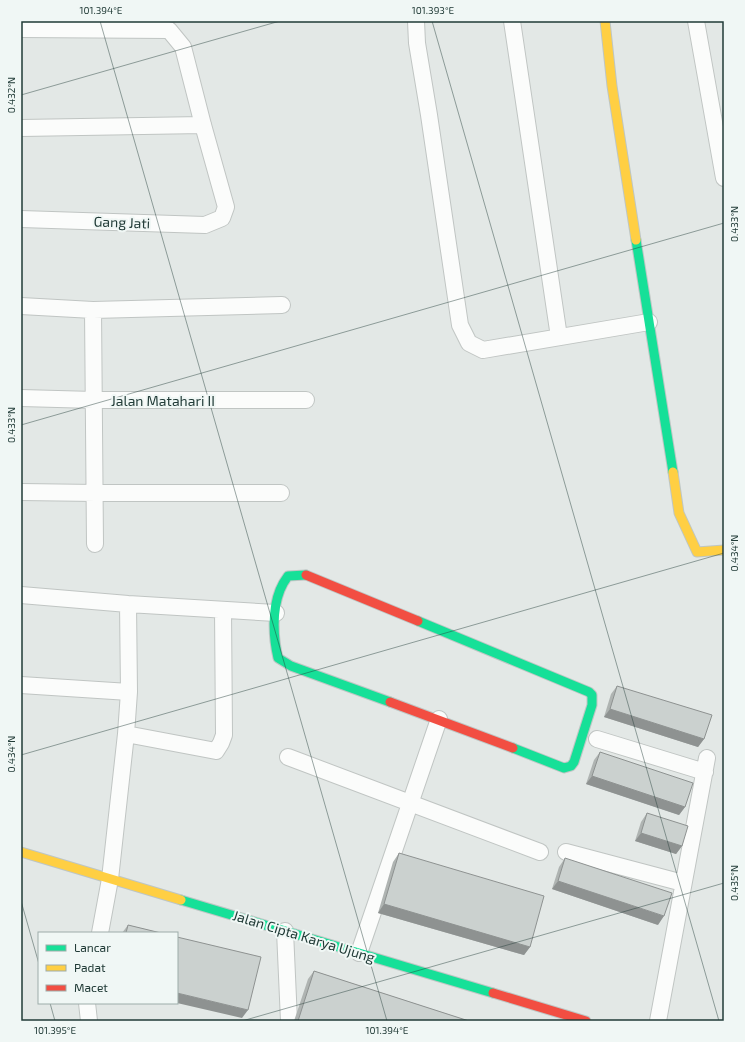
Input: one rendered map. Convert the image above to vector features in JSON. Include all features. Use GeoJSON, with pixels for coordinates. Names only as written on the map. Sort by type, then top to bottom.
{"type":"FeatureCollection","features":[{"type":"Feature","properties":{"kind":"street"},"geometry":{"type":"LineString","coordinates":[[416,21],[417,43],[460,325],[469,343],[483,350],[649,322]]}},
{"type":"Feature","properties":{"kind":"street"},"geometry":{"type":"LineString","coordinates":[[512,21],[559,337]]}},
{"type":"Feature","properties":{"kind":"street"},"geometry":{"type":"LineString","coordinates":[[605,21],[612,86],[679,513],[697,552],[724,550]]}},
{"type":"Feature","properties":{"kind":"street"},"geometry":{"type":"LineString","coordinates":[[696,21],[724,178]]}},
{"type":"Feature","properties":{"kind":"street"},"geometry":{"type":"LineString","coordinates":[[21,29],[169,30],[183,47],[203,125],[21,128]]}},
{"type":"Feature","properties":{"kind":"street","name":"Gang Jati"},"geometry":{"type":"LineString","coordinates":[[21,219],[205,225],[222,218],[226,207],[203,125]]}},
{"type":"Feature","properties":{"kind":"street"},"geometry":{"type":"LineString","coordinates":[[21,306],[93,310],[282,305]]}},
{"type":"Feature","properties":{"kind":"street"},"geometry":{"type":"LineString","coordinates":[[93,310],[96,493],[95,544]]}},
{"type":"Feature","properties":{"kind":"street","name":"Jalan Matahari II"},"geometry":{"type":"LineString","coordinates":[[21,398],[94,400],[306,400]]}},
{"type":"Feature","properties":{"kind":"street"},"geometry":{"type":"LineString","coordinates":[[21,492],[281,493]]}},
{"type":"Feature","properties":{"kind":"street"},"geometry":{"type":"LineString","coordinates":[[306,575],[584,689],[592,695],[592,705],[574,762],[571,766],[564,768],[439,718],[291,666],[278,658],[275,648],[276,613],[280,589],[288,576],[306,575]]}},
{"type":"Feature","properties":{"kind":"street"},"geometry":{"type":"LineString","coordinates":[[21,595],[128,604],[276,613]]}},
{"type":"Feature","properties":{"kind":"street"},"geometry":{"type":"LineString","coordinates":[[100,932],[110,879],[126,734],[129,692],[128,604]]}},
{"type":"Feature","properties":{"kind":"street"},"geometry":{"type":"LineString","coordinates":[[126,734],[216,751],[224,735],[222,610]]}},
{"type":"Feature","properties":{"kind":"street"},"geometry":{"type":"LineString","coordinates":[[21,685],[129,692]]}},
{"type":"Feature","properties":{"kind":"street"},"geometry":{"type":"LineString","coordinates":[[359,953],[439,718]]}},
{"type":"Feature","properties":{"kind":"street"},"geometry":{"type":"LineString","coordinates":[[597,739],[706,765],[658,1021]]}},
{"type":"Feature","properties":{"kind":"street"},"geometry":{"type":"LineString","coordinates":[[288,757],[540,852]]}},
{"type":"Feature","properties":{"kind":"street","name":"Jalan Cipta Karya Ujung"},"geometry":{"type":"LineString","coordinates":[[21,852],[586,1021]]}},
{"type":"Feature","properties":{"kind":"street"},"geometry":{"type":"LineString","coordinates":[[566,852],[683,883]]}},
{"type":"Feature","properties":{"kind":"street"},"geometry":{"type":"LineString","coordinates":[[285,931],[289,1021]]}},
{"type":"Feature","properties":{"kind":"street"},"geometry":{"type":"LineString","coordinates":[[87,1004],[89,1021]]}},
{"type":"Feature","properties":{"kind":"building"},"geometry":{"type":"Polygon","coordinates":[[[617,686],[712,715],[704,739],[610,709],[617,686]]]}},
{"type":"Feature","properties":{"kind":"building"},"geometry":{"type":"Polygon","coordinates":[[[600,752],[693,783],[685,807],[592,776],[600,752]]]}},
{"type":"Feature","properties":{"kind":"building"},"geometry":{"type":"Polygon","coordinates":[[[647,813],[688,826],[682,846],[641,833],[647,813]]]}},
{"type":"Feature","properties":{"kind":"building"},"geometry":{"type":"Polygon","coordinates":[[[399,853],[544,896],[530,947],[384,904],[399,853]]]}},
{"type":"Feature","properties":{"kind":"building"},"geometry":{"type":"Polygon","coordinates":[[[565,858],[672,893],[664,916],[558,881],[565,858]]]}},
{"type":"Feature","properties":{"kind":"building"},"geometry":{"type":"Polygon","coordinates":[[[128,925],[157,932],[126,932],[128,925]]]}},
{"type":"Feature","properties":{"kind":"building"},"geometry":{"type":"Polygon","coordinates":[[[178,937],[261,957],[248,1010],[178,993],[178,937]]]}},
{"type":"Feature","properties":{"kind":"building"},"geometry":{"type":"Polygon","coordinates":[[[314,971],[469,1021],[298,1021],[314,971]]]}},
{"type":"Feature","properties":{"kind":"traffic: fast"},"geometry":{"type":"LineString","coordinates":[[636,240],[673,472]]}},
{"type":"Feature","properties":{"kind":"traffic: fast"},"geometry":{"type":"LineString","coordinates":[[306,575],[288,576],[277,598],[274,624],[278,658],[291,666],[390,702]]}},
{"type":"Feature","properties":{"kind":"traffic: fast"},"geometry":{"type":"LineString","coordinates":[[418,621],[589,692],[592,695],[592,705],[574,762],[571,766],[564,768],[513,748]]}},
{"type":"Feature","properties":{"kind":"traffic: fast"},"geometry":{"type":"LineString","coordinates":[[181,900],[493,993]]}},
{"type":"Feature","properties":{"kind":"traffic: slow"},"geometry":{"type":"LineString","coordinates":[[605,21],[612,86],[636,240]]}},
{"type":"Feature","properties":{"kind":"traffic: slow"},"geometry":{"type":"LineString","coordinates":[[673,472],[679,513],[697,552],[724,550]]}},
{"type":"Feature","properties":{"kind":"traffic: slow"},"geometry":{"type":"LineString","coordinates":[[21,852],[181,900]]}},
{"type":"Feature","properties":{"kind":"traffic: jam"},"geometry":{"type":"LineString","coordinates":[[306,575],[418,621]]}},
{"type":"Feature","properties":{"kind":"traffic: jam"},"geometry":{"type":"LineString","coordinates":[[390,702],[513,748]]}},
{"type":"Feature","properties":{"kind":"traffic: jam"},"geometry":{"type":"LineString","coordinates":[[493,993],[586,1021]]}}]}
